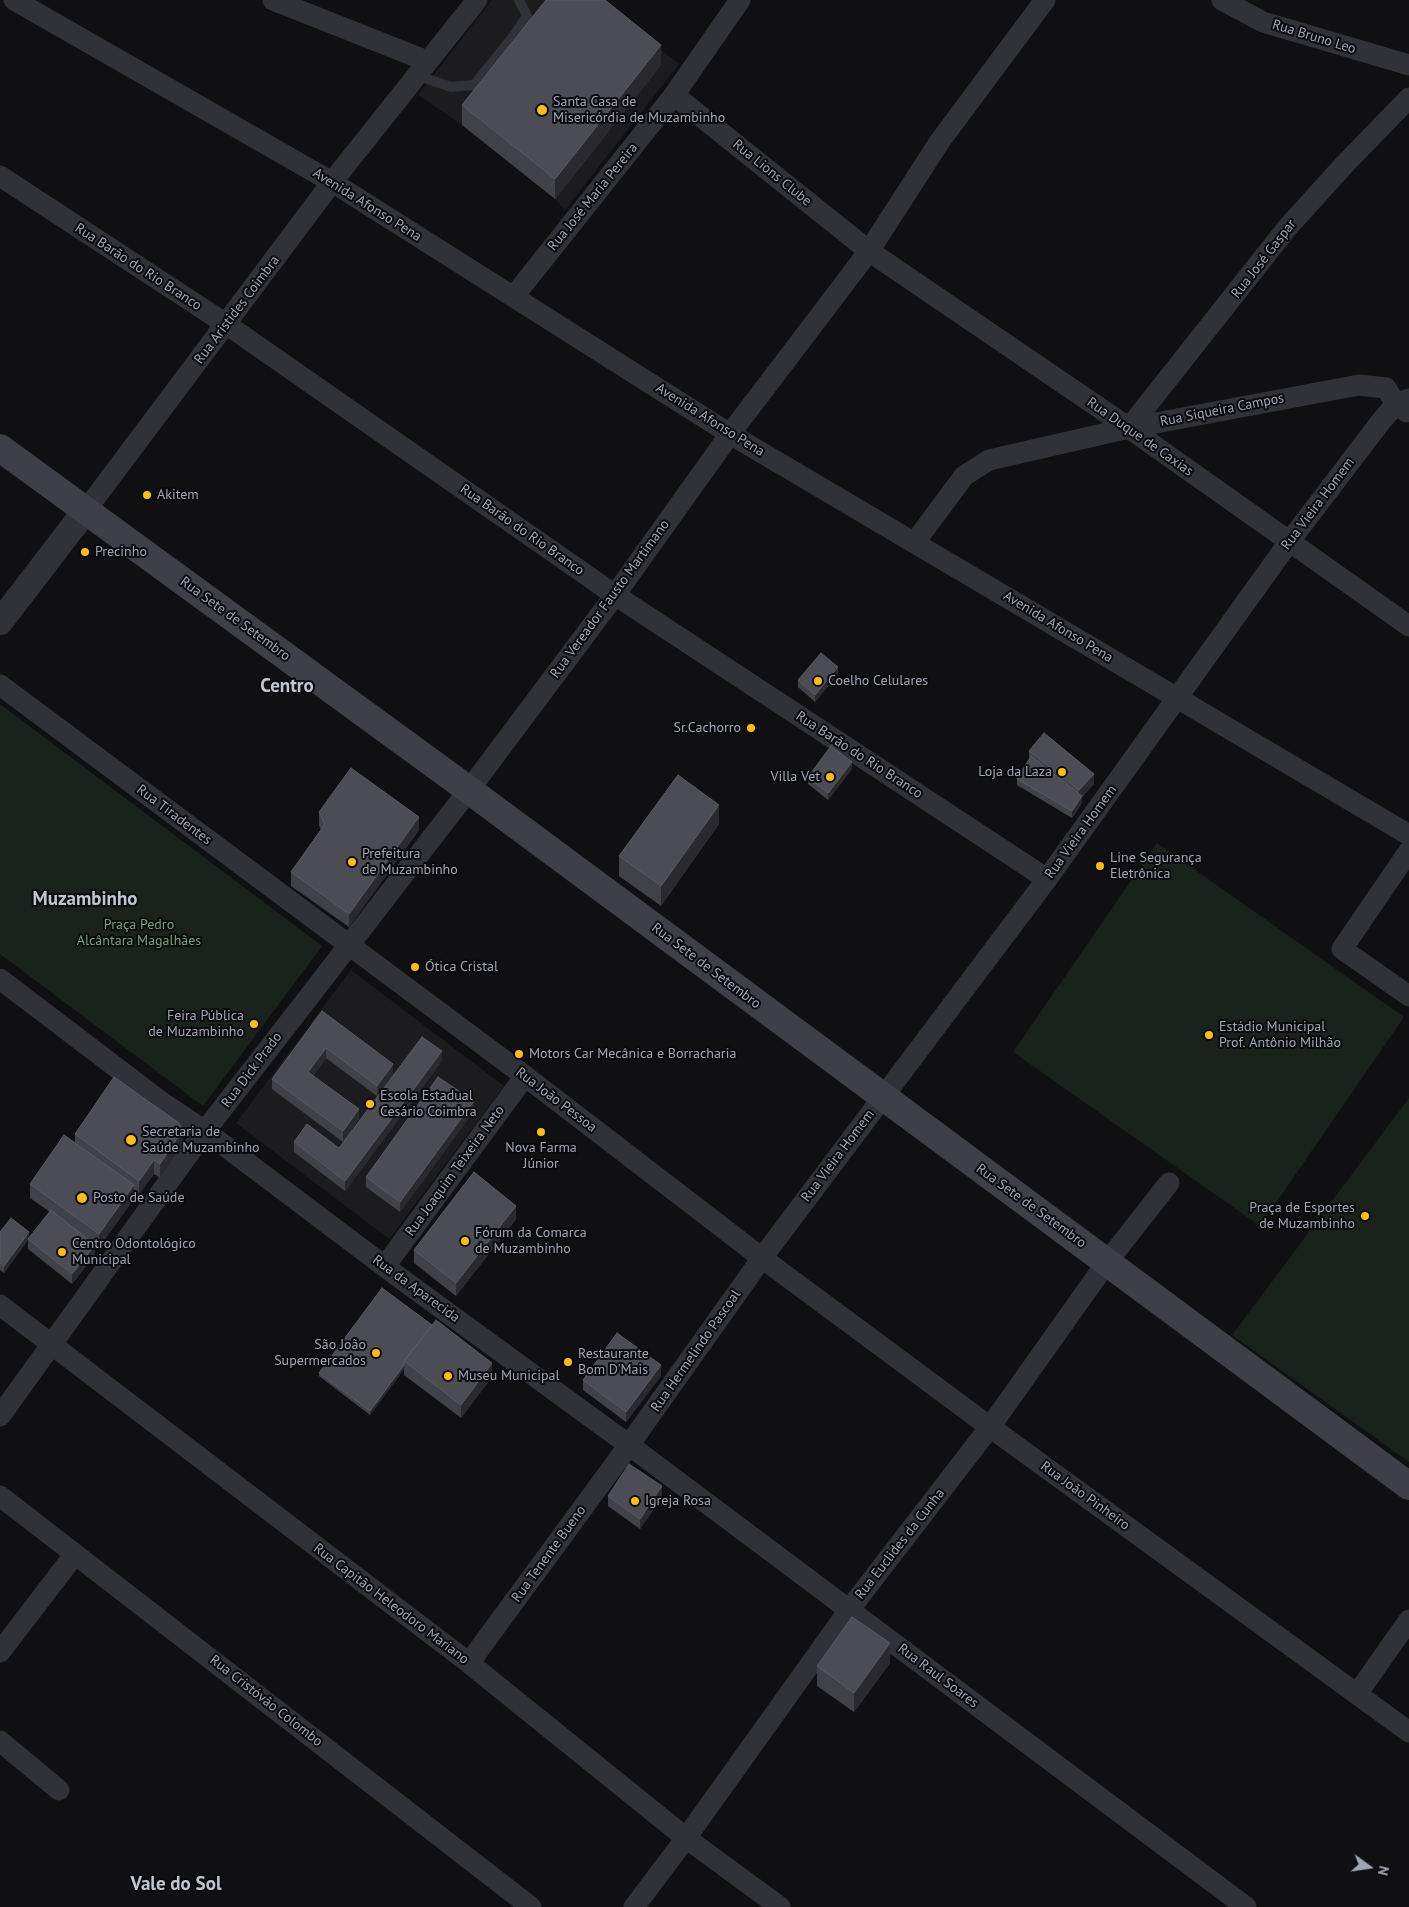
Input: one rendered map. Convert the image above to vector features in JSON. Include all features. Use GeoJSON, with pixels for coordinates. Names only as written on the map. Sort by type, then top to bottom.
{"type":"FeatureCollection","features":[{"type":"Feature","properties":{"kind":"main road","name":"Rua Sete de Setembro"},"geometry":{"type":"LineString","coordinates":[[0,448],[468,790],[1409,1486]]}},
{"type":"Feature","properties":{"kind":"street","name":"Avenida Afonso Pena"},"geometry":{"type":"LineString","coordinates":[[14,0],[332,182],[730,434],[1409,835]]}},
{"type":"Feature","properties":{"kind":"street"},"geometry":{"type":"LineString","coordinates":[[273,0],[421,68]]}},
{"type":"Feature","properties":{"kind":"street","name":"Rua Aristides Coimbra"},"geometry":{"type":"LineString","coordinates":[[0,622],[332,182],[477,0]]}},
{"type":"Feature","properties":{"kind":"street","name":"Rua José Maria Pereira"},"geometry":{"type":"LineString","coordinates":[[514,296],[674,95],[740,0]]}},
{"type":"Feature","properties":{"kind":"street","name":"Rua Vereador Fausto Martimano"},"geometry":{"type":"LineString","coordinates":[[348,945],[615,595],[730,434],[869,251],[940,140],[1044,0]]}},
{"type":"Feature","properties":{"kind":"street","name":"Rua Bruno Leo"},"geometry":{"type":"LineString","coordinates":[[1222,0],[1263,22],[1409,64]]}},
{"type":"Feature","properties":{"kind":"street","name":"Rua Lions Clube"},"geometry":{"type":"LineString","coordinates":[[674,95],[869,251]]}},
{"type":"Feature","properties":{"kind":"street","name":"Rua José Gaspar"},"geometry":{"type":"LineString","coordinates":[[1129,428],[1287,228],[1344,165],[1409,98]]}},
{"type":"Feature","properties":{"kind":"street","name":"Rua Barão do Rio Branco"},"geometry":{"type":"LineString","coordinates":[[0,176],[226,324],[615,595],[1047,879]]}},
{"type":"Feature","properties":{"kind":"street","name":"Rua Duque de Caxias"},"geometry":{"type":"LineString","coordinates":[[869,251],[1129,428],[1409,626]]}},
{"type":"Feature","properties":{"kind":"street","name":"Rua Siqueira Campos"},"geometry":{"type":"LineString","coordinates":[[915,542],[964,476],[989,460],[1129,428],[1359,384],[1386,388],[1405,406]]}},
{"type":"Feature","properties":{"kind":"street","name":"Rua Vieira Homem"},"geometry":{"type":"LineString","coordinates":[[762,1258],[1047,879],[1289,542],[1382,420],[1405,406]]}},
{"type":"Feature","properties":{"kind":"street","name":"Rua Tiradentes"},"geometry":{"type":"LineString","coordinates":[[0,685],[348,945]]}},
{"type":"Feature","properties":{"kind":"street"},"geometry":{"type":"LineString","coordinates":[[1409,851],[1342,949],[1409,996]]}},
{"type":"Feature","properties":{"kind":"street","name":"Rua João Pessoa"},"geometry":{"type":"LineString","coordinates":[[348,945],[525,1076],[762,1258]]}},
{"type":"Feature","properties":{"kind":"street","name":"Rua Dick Prado"},"geometry":{"type":"LineString","coordinates":[[0,1416],[205,1131],[348,945]]}},
{"type":"Feature","properties":{"kind":"street"},"geometry":{"type":"LineString","coordinates":[[0,979],[163,1103],[205,1131]]}},
{"type":"Feature","properties":{"kind":"street","name":"Rua Joaquim Teixeira Neto"},"geometry":{"type":"LineString","coordinates":[[385,1266],[525,1076]]}},
{"type":"Feature","properties":{"kind":"street","name":"Rua da Aparecida"},"geometry":{"type":"LineString","coordinates":[[205,1131],[629,1445]]}},
{"type":"Feature","properties":{"kind":"street","name":"Rua Euclides da Cunha"},"geometry":{"type":"LineString","coordinates":[[634,1907],[686,1838],[849,1610],[990,1427],[1108,1262],[1169,1183]]}},
{"type":"Feature","properties":{"kind":"street","name":"Rua João Pinheiro"},"geometry":{"type":"LineString","coordinates":[[762,1258],[990,1427],[1409,1732]]}},
{"type":"Feature","properties":{"kind":"street","name":"Rua Hermelindo Pascoal"},"geometry":{"type":"LineString","coordinates":[[629,1445],[762,1258]]}},
{"type":"Feature","properties":{"kind":"street","name":"Rua Capitão Heleodoro Mariano"},"geometry":{"type":"LineString","coordinates":[[0,1305],[469,1663],[686,1838],[780,1907]]}},
{"type":"Feature","properties":{"kind":"street","name":"Rua Raul Soares"},"geometry":{"type":"LineString","coordinates":[[629,1445],[1246,1907]]}},
{"type":"Feature","properties":{"kind":"street","name":"Rua Tenente Bueno"},"geometry":{"type":"LineString","coordinates":[[469,1663],[629,1445]]}},
{"type":"Feature","properties":{"kind":"street","name":"Rua Cristóvão Colombo"},"geometry":{"type":"LineString","coordinates":[[0,1496],[531,1907]]}},
{"type":"Feature","properties":{"kind":"street"},"geometry":{"type":"LineString","coordinates":[[0,1652],[75,1554]]}},
{"type":"Feature","properties":{"kind":"street"},"geometry":{"type":"LineString","coordinates":[[1357,1694],[1409,1620]]}},
{"type":"Feature","properties":{"kind":"street"},"geometry":{"type":"LineString","coordinates":[[0,1741],[58,1790]]}},
{"type":"Feature","properties":{"kind":"lane"},"geometry":{"type":"LineString","coordinates":[[421,68],[451,87],[474,85],[528,16],[519,0]]}},
{"type":"Feature","properties":{"kind":"shaded area","name":"Santa Casa de Misericórdia de Muzambinho"},"geometry":{"type":"Polygon","coordinates":[[[492,0],[597,0],[679,64],[565,210],[555,199],[462,125],[418,95],[492,0]]]}},
{"type":"Feature","properties":{"kind":"shaded area","name":"Escola Estadual Cesário Coimbra"},"geometry":{"type":"Polygon","coordinates":[[[351,970],[504,1086],[389,1239],[236,1123],[351,970]]]}},
{"type":"Feature","properties":{"kind":"green space","name":"Praça Pedro Alcântara Magalhães"},"geometry":{"type":"Polygon","coordinates":[[[0,704],[322,946],[203,1106],[0,954],[0,704]]]}},
{"type":"Feature","properties":{"kind":"green space","name":"Estádio Municipal Prof. Antônio Milhão"},"geometry":{"type":"Polygon","coordinates":[[[1157,843],[1404,1017],[1260,1226],[1013,1052],[1157,843]]]}},
{"type":"Feature","properties":{"kind":"green space","name":"Praça de Esportes de Muzambinho"},"geometry":{"type":"Polygon","coordinates":[[[1409,1098],[1409,1462],[1232,1335],[1409,1098]]]}},
{"type":"Feature","properties":{"kind":"building","name":"Santa Casa de Misericórdia de Muzambinho"},"geometry":{"type":"Polygon","coordinates":[[[546,0],[605,0],[661,45],[555,179],[462,105],[546,0]]]}},
{"type":"Feature","properties":{"kind":"building","name":"Coelho Celulares"},"geometry":{"type":"Polygon","coordinates":[[[821,653],[838,667],[815,695],[798,680],[821,653]]]}},
{"type":"Feature","properties":{"kind":"building"},"geometry":{"type":"Polygon","coordinates":[[[1044,733],[1094,774],[1079,790],[1029,751],[1044,733]]]}},
{"type":"Feature","properties":{"kind":"building","name":"Villa Vet"},"geometry":{"type":"Polygon","coordinates":[[[831,746],[852,762],[828,793],[808,777],[831,746]]]}},
{"type":"Feature","properties":{"kind":"building"},"geometry":{"type":"Polygon","coordinates":[[[1031,756],[1082,796],[1072,811],[1017,779],[1031,756]]]}},
{"type":"Feature","properties":{"kind":"building","name":"Prefeitura de Muzambinho"},"geometry":{"type":"Polygon","coordinates":[[[351,768],[419,817],[349,914],[291,872],[325,824],[319,812],[351,768]]]}},
{"type":"Feature","properties":{"kind":"building"},"geometry":{"type":"Polygon","coordinates":[[[678,775],[719,805],[661,886],[619,856],[678,775]]]}},
{"type":"Feature","properties":{"kind":"building"},"geometry":{"type":"Polygon","coordinates":[[[322,1011],[393,1064],[377,1086],[326,1048],[308,1072],[359,1109],[343,1131],[272,1079],[322,1011]]]}},
{"type":"Feature","properties":{"kind":"building"},"geometry":{"type":"Polygon","coordinates":[[[422,1037],[442,1051],[345,1181],[294,1142],[307,1124],[339,1148],[422,1037]]]}},
{"type":"Feature","properties":{"kind":"building","name":"Secretaria de Saúde Muzambinho"},"geometry":{"type":"Polygon","coordinates":[[[114,1077],[179,1123],[183,1130],[160,1164],[154,1160],[139,1181],[75,1134],[114,1077]]]}},
{"type":"Feature","properties":{"kind":"building"},"geometry":{"type":"Polygon","coordinates":[[[438,1077],[474,1101],[400,1202],[366,1177],[438,1077]]]}},
{"type":"Feature","properties":{"kind":"building","name":"Posto de Saúde"},"geometry":{"type":"Polygon","coordinates":[[[64,1135],[134,1185],[99,1234],[30,1184],[64,1135]]]}},
{"type":"Feature","properties":{"kind":"building","name":"Fórum da Comarca de Muzambinho"},"geometry":{"type":"Polygon","coordinates":[[[474,1172],[516,1206],[456,1283],[414,1250],[474,1172]]]}},
{"type":"Feature","properties":{"kind":"building","name":"Centro Odontológico Municipal"},"geometry":{"type":"Polygon","coordinates":[[[51,1210],[95,1245],[72,1274],[28,1239],[51,1210]]]}},
{"type":"Feature","properties":{"kind":"building"},"geometry":{"type":"Polygon","coordinates":[[[11,1218],[29,1232],[4,1266],[0,1263],[0,1232],[11,1218]]]}},
{"type":"Feature","properties":{"kind":"building","name":"São João Supermercados"},"geometry":{"type":"Polygon","coordinates":[[[382,1288],[432,1325],[404,1361],[404,1365],[370,1411],[319,1373],[382,1288]]]}},
{"type":"Feature","properties":{"kind":"building","name":"Museu Municipal"},"geometry":{"type":"Polygon","coordinates":[[[436,1320],[492,1363],[461,1405],[404,1361],[436,1320]]]}},
{"type":"Feature","properties":{"kind":"building"},"geometry":{"type":"Polygon","coordinates":[[[617,1333],[661,1365],[626,1412],[583,1380],[617,1333]]]}},
{"type":"Feature","properties":{"kind":"building","name":"Igreja Rosa"},"geometry":{"type":"Polygon","coordinates":[[[629,1464],[662,1486],[640,1519],[608,1496],[629,1464]]]}},
{"type":"Feature","properties":{"kind":"building"},"geometry":{"type":"Polygon","coordinates":[[[852,1617],[890,1643],[854,1693],[817,1666],[852,1617]]]}},
{"type":"Feature","properties":{"kind":"place","name":"Santa Casa de Misericórdia de Muzambinho"},"geometry":{"type":"Point","coordinates":[542,110]}},
{"type":"Feature","properties":{"kind":"place","name":"Akitem"},"geometry":{"type":"Point","coordinates":[147,495]}},
{"type":"Feature","properties":{"kind":"place","name":"Precinho"},"geometry":{"type":"Point","coordinates":[85,552]}},
{"type":"Feature","properties":{"kind":"place","name":"Coelho Celulares"},"geometry":{"type":"Point","coordinates":[818,681]}},
{"type":"Feature","properties":{"kind":"place","name":"Sr.Cachorro"},"geometry":{"type":"Point","coordinates":[751,728]}},
{"type":"Feature","properties":{"kind":"place","name":"Loja da Laza"},"geometry":{"type":"Point","coordinates":[1062,772]}},
{"type":"Feature","properties":{"kind":"place","name":"Villa Vet"},"geometry":{"type":"Point","coordinates":[830,777]}},
{"type":"Feature","properties":{"kind":"place","name":"Prefeitura de Muzambinho"},"geometry":{"type":"Point","coordinates":[352,862]}},
{"type":"Feature","properties":{"kind":"place","name":"Line Segurança Eletrônica"},"geometry":{"type":"Point","coordinates":[1100,866]}},
{"type":"Feature","properties":{"kind":"place","name":"Ótica Cristal"},"geometry":{"type":"Point","coordinates":[415,967]}},
{"type":"Feature","properties":{"kind":"place","name":"Feira Pública de Muzambinho"},"geometry":{"type":"Point","coordinates":[254,1024]}},
{"type":"Feature","properties":{"kind":"place","name":"Estádio Municipal Prof. Antônio Milhão"},"geometry":{"type":"Point","coordinates":[1209,1035]}},
{"type":"Feature","properties":{"kind":"place","name":"Motors Car Mecânica e Borracharia"},"geometry":{"type":"Point","coordinates":[519,1054]}},
{"type":"Feature","properties":{"kind":"place","name":"Escola Estadual Cesário Coimbra"},"geometry":{"type":"Point","coordinates":[370,1104]}},
{"type":"Feature","properties":{"kind":"place","name":"Nova Farma Júnior"},"geometry":{"type":"Point","coordinates":[541,1132]}},
{"type":"Feature","properties":{"kind":"place","name":"Secretaria de Saúde Muzambinho"},"geometry":{"type":"Point","coordinates":[131,1140]}},
{"type":"Feature","properties":{"kind":"place","name":"Posto de Saúde"},"geometry":{"type":"Point","coordinates":[82,1198]}},
{"type":"Feature","properties":{"kind":"place","name":"Praça de Esportes de Muzambinho"},"geometry":{"type":"Point","coordinates":[1365,1216]}},
{"type":"Feature","properties":{"kind":"place","name":"Fórum da Comarca de Muzambinho"},"geometry":{"type":"Point","coordinates":[465,1241]}},
{"type":"Feature","properties":{"kind":"place","name":"Centro Odontológico Municipal"},"geometry":{"type":"Point","coordinates":[62,1252]}},
{"type":"Feature","properties":{"kind":"place","name":"São João Supermercados"},"geometry":{"type":"Point","coordinates":[376,1353]}},
{"type":"Feature","properties":{"kind":"place","name":"Restaurante Bom D'Mais"},"geometry":{"type":"Point","coordinates":[568,1362]}},
{"type":"Feature","properties":{"kind":"place","name":"Museu Municipal"},"geometry":{"type":"Point","coordinates":[448,1376]}},
{"type":"Feature","properties":{"kind":"place","name":"Igreja Rosa"},"geometry":{"type":"Point","coordinates":[635,1501]}},
{"type":"Feature","properties":{"kind":"district","name":"Centro"},"geometry":{"type":"Point","coordinates":[287,687]}},
{"type":"Feature","properties":{"kind":"district","name":"Muzambinho"},"geometry":{"type":"Point","coordinates":[85,900]}},
{"type":"Feature","properties":{"kind":"district","name":"Vale do Sol"},"geometry":{"type":"Point","coordinates":[176,1885]}}]}
